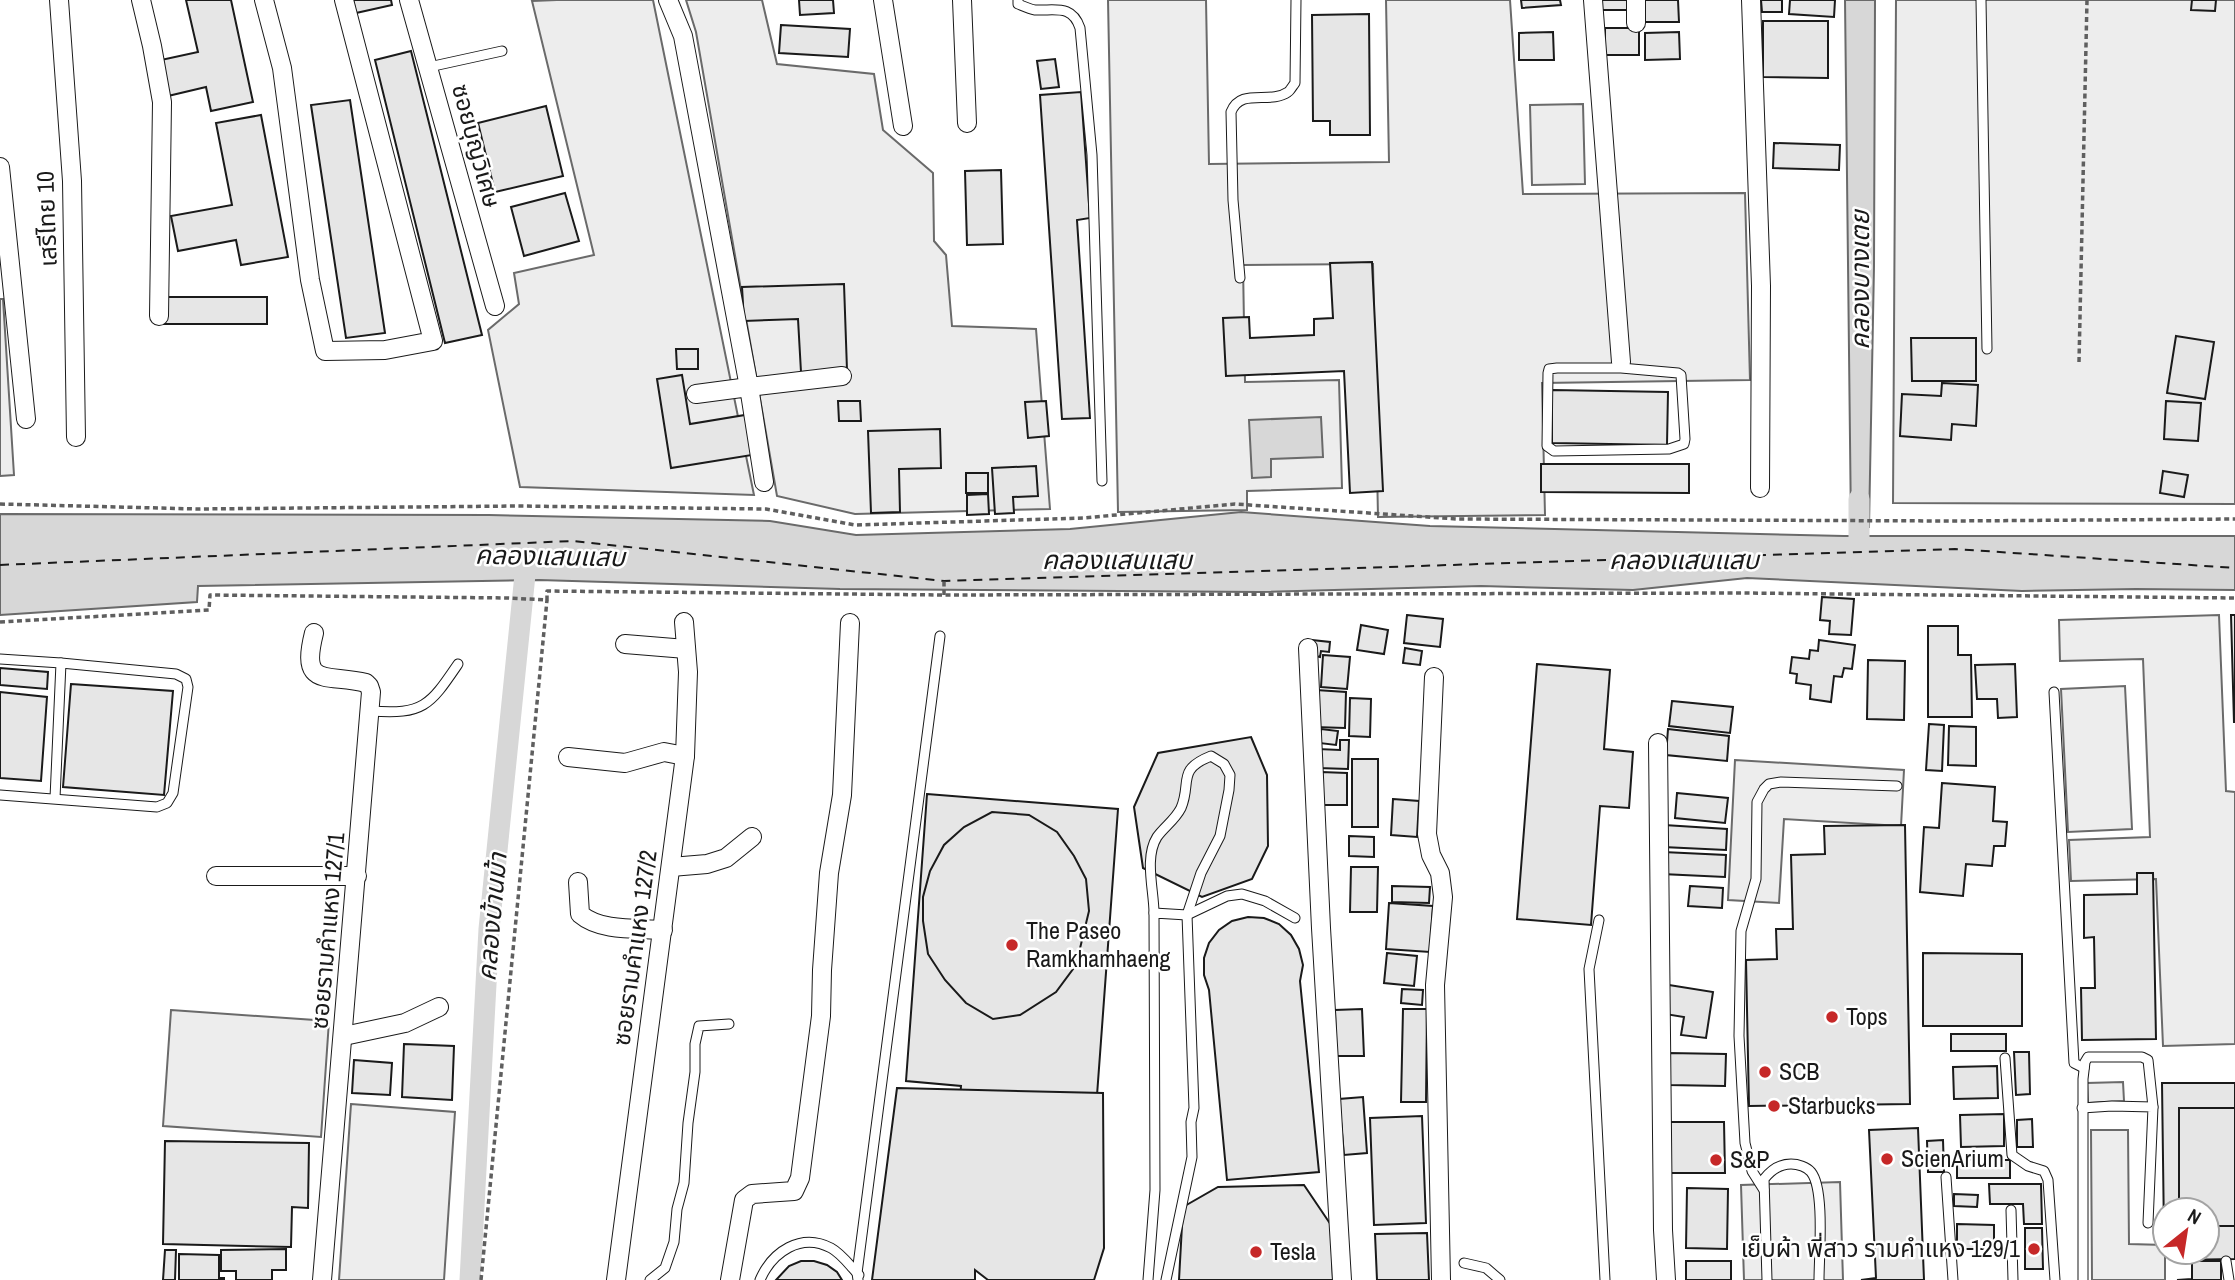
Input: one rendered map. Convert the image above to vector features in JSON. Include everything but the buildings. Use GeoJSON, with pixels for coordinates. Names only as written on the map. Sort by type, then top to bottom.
{"type":"FeatureCollection","features":[{"type":"Feature","properties":{"kind":"street","name":"เสรีไทย 10"},"geometry":{"type":"LineString","coordinates":[[59,0],[72,181],[76,438]]}},
{"type":"Feature","properties":{"kind":"street"},"geometry":{"type":"LineString","coordinates":[[141,0],[162,102],[159,316]]}},
{"type":"Feature","properties":{"kind":"street"},"geometry":{"type":"LineString","coordinates":[[264,0],[282,68],[310,281],[325,351],[384,350],[433,341],[344,0]]}},
{"type":"Feature","properties":{"kind":"street","name":"ซอยบุญวิเศษ"},"geometry":{"type":"LineString","coordinates":[[409,0],[495,306]]}},
{"type":"Feature","properties":{"kind":"street"},"geometry":{"type":"LineString","coordinates":[[668,0],[683,36],[749,387],[764,482]]}},
{"type":"Feature","properties":{"kind":"street"},"geometry":{"type":"LineString","coordinates":[[883,0],[902,126]]}},
{"type":"Feature","properties":{"kind":"street"},"geometry":{"type":"LineString","coordinates":[[962,0],[967,123]]}},
{"type":"Feature","properties":{"kind":"street"},"geometry":{"type":"LineString","coordinates":[[1593,0],[1621,365]]}},
{"type":"Feature","properties":{"kind":"street"},"geometry":{"type":"LineString","coordinates":[[1636,0],[1636,23]]}},
{"type":"Feature","properties":{"kind":"street"},"geometry":{"type":"LineString","coordinates":[[1751,0],[1761,286],[1760,488]]}},
{"type":"Feature","properties":{"kind":"street"},"geometry":{"type":"LineString","coordinates":[[0,167],[26,419]]}},
{"type":"Feature","properties":{"kind":"street"},"geometry":{"type":"LineString","coordinates":[[696,394],[842,376]]}},
{"type":"Feature","properties":{"kind":"street","name":"ซอยรามคำแหง 127/2"},"geometry":{"type":"LineString","coordinates":[[616,1280],[685,756],[688,707],[684,622]]}},
{"type":"Feature","properties":{"kind":"street"},"geometry":{"type":"LineString","coordinates":[[730,1280],[744,1200],[752,1194],[793,1191],[800,1178],[821,1016],[829,873],[842,795],[850,623]]}},
{"type":"Feature","properties":{"kind":"street","name":"ซอยรามคำแหง 127/1"},"geometry":{"type":"LineString","coordinates":[[314,633],[309,661],[313,671],[324,677],[366,683],[371,692],[322,1280]]}},
{"type":"Feature","properties":{"kind":"street"},"geometry":{"type":"LineString","coordinates":[[625,644],[686,649]]}},
{"type":"Feature","properties":{"kind":"street"},"geometry":{"type":"LineString","coordinates":[[1308,648],[1321,929],[1342,1280]]}},
{"type":"Feature","properties":{"kind":"street"},"geometry":{"type":"LineString","coordinates":[[1433,677],[1427,834],[1430,855],[1440,873],[1443,897],[1434,985],[1441,1280]]}},
{"type":"Feature","properties":{"kind":"street"},"geometry":{"type":"LineString","coordinates":[[1658,743],[1663,1230],[1666,1280]]}},
{"type":"Feature","properties":{"kind":"street"},"geometry":{"type":"LineString","coordinates":[[568,757],[625,763],[664,752],[685,756]]}},
{"type":"Feature","properties":{"kind":"street"},"geometry":{"type":"LineString","coordinates":[[671,867],[707,864],[726,858],[752,837]]}},
{"type":"Feature","properties":{"kind":"street"},"geometry":{"type":"LineString","coordinates":[[216,876],[357,876]]}},
{"type":"Feature","properties":{"kind":"street"},"geometry":{"type":"LineString","coordinates":[[578,882],[580,914],[587,919],[602,925],[663,930]]}},
{"type":"Feature","properties":{"kind":"street"},"geometry":{"type":"LineString","coordinates":[[344,1036],[405,1023],[439,1007]]}},
{"type":"Feature","properties":{"kind":"lane"},"geometry":{"type":"LineString","coordinates":[[1018,0],[1018,4],[1030,10],[1069,12],[1077,18],[1080,27],[1092,155],[1102,481]]}},
{"type":"Feature","properties":{"kind":"lane"},"geometry":{"type":"LineString","coordinates":[[1240,278],[1233,200],[1231,112],[1234,103],[1244,98],[1274,97],[1288,92],[1295,83],[1296,0]]}},
{"type":"Feature","properties":{"kind":"lane"},"geometry":{"type":"LineString","coordinates":[[1981,0],[1987,349]]}},
{"type":"Feature","properties":{"kind":"lane"},"geometry":{"type":"LineString","coordinates":[[429,67],[502,51]]}},
{"type":"Feature","properties":{"kind":"lane"},"geometry":{"type":"LineString","coordinates":[[1621,365],[1674,371],[1681,375],[1684,444],[1669,449],[1549,449],[1549,369],[1621,365]]}},
{"type":"Feature","properties":{"kind":"lane"},"geometry":{"type":"LineString","coordinates":[[860,1278],[940,636]]}},
{"type":"Feature","properties":{"kind":"lane"},"geometry":{"type":"LineString","coordinates":[[0,659],[176,674],[186,679],[188,687],[173,793],[167,803],[157,807],[0,794]]}},
{"type":"Feature","properties":{"kind":"lane"},"geometry":{"type":"LineString","coordinates":[[55,799],[61,663]]}},
{"type":"Feature","properties":{"kind":"lane"},"geometry":{"type":"LineString","coordinates":[[371,712],[408,712],[422,707],[435,697],[458,664]]}},
{"type":"Feature","properties":{"kind":"lane"},"geometry":{"type":"LineString","coordinates":[[2054,692],[2074,1063],[2084,1068]]}},
{"type":"Feature","properties":{"kind":"lane"},"geometry":{"type":"LineString","coordinates":[[1147,1280],[1155,1190],[1154,913],[1151,863],[1156,838],[1177,816],[1182,805],[1191,767],[1211,756],[1224,764],[1230,775],[1229,790],[1220,836],[1201,873],[1187,915],[1194,1108],[1191,1122],[1192,1157],[1166,1280]]}},
{"type":"Feature","properties":{"kind":"lane"},"geometry":{"type":"LineString","coordinates":[[1764,1190],[1752,1171],[1745,1143],[1739,1036],[1741,931],[1756,879],[1759,796],[1769,784],[1780,782],[1897,786]]}},
{"type":"Feature","properties":{"kind":"lane"},"geometry":{"type":"LineString","coordinates":[[1154,913],[1187,915],[1227,895],[1242,894],[1265,901],[1295,918]]}},
{"type":"Feature","properties":{"kind":"lane"},"geometry":{"type":"LineString","coordinates":[[1599,920],[1589,969],[1605,1280]]}},
{"type":"Feature","properties":{"kind":"lane"},"geometry":{"type":"LineString","coordinates":[[650,1280],[665,1268],[674,1242],[677,1209],[684,1183],[695,1072],[695,1044],[699,1027],[729,1024]]}},
{"type":"Feature","properties":{"kind":"lane"},"geometry":{"type":"LineString","coordinates":[[2083,1280],[2082,1108],[2084,1068],[2088,1057],[2148,1059],[2153,1107],[2148,1223]]}},
{"type":"Feature","properties":{"kind":"lane"},"geometry":{"type":"LineString","coordinates":[[2005,1058],[2012,1155],[2028,1166],[2044,1171],[2048,1180],[2054,1280]]}},
{"type":"Feature","properties":{"kind":"lane"},"geometry":{"type":"LineString","coordinates":[[2082,1108],[2153,1107]]}},
{"type":"Feature","properties":{"kind":"lane"},"geometry":{"type":"LineString","coordinates":[[1767,1280],[1764,1179],[1770,1171],[1782,1165],[1794,1164],[1809,1169],[1815,1178],[1819,1196],[1819,1280]]}},
{"type":"Feature","properties":{"kind":"lane"},"geometry":{"type":"LineString","coordinates":[[1946,1177],[1954,1280]]}},
{"type":"Feature","properties":{"kind":"lane"},"geometry":{"type":"LineString","coordinates":[[2011,1210],[2013,1280]]}},
{"type":"Feature","properties":{"kind":"lane"},"geometry":{"type":"LineString","coordinates":[[760,1280],[771,1261],[784,1249],[800,1243],[816,1243],[831,1248],[860,1278]]}},
{"type":"Feature","properties":{"kind":"lane"},"geometry":{"type":"LineString","coordinates":[[2226,1261],[2228,1280]]}},
{"type":"Feature","properties":{"kind":"lane"},"geometry":{"type":"LineString","coordinates":[[1464,1263],[1486,1268],[1500,1280]]}},
{"type":"Feature","properties":{"kind":"path"},"geometry":{"type":"LineString","coordinates":[[2079,362],[2087,0]]}},
{"type":"Feature","properties":{"kind":"path"},"geometry":{"type":"LineString","coordinates":[[0,504],[198,509],[517,506],[766,509],[855,525],[1083,518],[1235,504],[1457,519],[2235,519]]}},
{"type":"Feature","properties":{"kind":"path"},"geometry":{"type":"LineString","coordinates":[[944,581],[944,595]]}},
{"type":"Feature","properties":{"kind":"path"},"geometry":{"type":"LineString","coordinates":[[481,1280],[547,591],[944,595],[1742,593],[2235,598]]}},
{"type":"Feature","properties":{"kind":"path"},"geometry":{"type":"LineString","coordinates":[[0,622],[209,610],[210,595],[547,600]]}},
{"type":"Feature","properties":{"kind":"shaded area"},"geometry":{"type":"Polygon","coordinates":[[[653,0],[754,495],[520,487],[488,330],[519,304],[514,273],[594,255],[532,1],[653,0]]]}},
{"type":"Feature","properties":{"kind":"shaded area"},"geometry":{"type":"Polygon","coordinates":[[[686,0],[762,0],[777,64],[874,74],[883,130],[933,173],[934,241],[946,255],[952,326],[1036,329],[1050,509],[855,514],[777,496],[696,32],[686,0]]]}},
{"type":"Feature","properties":{"kind":"shaded area"},"geometry":{"type":"Polygon","coordinates":[[[1108,0],[1206,0],[1209,164],[1389,162],[1386,0],[1510,0],[1523,194],[1745,193],[1750,380],[1542,383],[1545,515],[1378,517],[1373,264],[1243,265],[1245,382],[1339,380],[1342,488],[1247,491],[1247,510],[1118,512],[1108,0]]]}},
{"type":"Feature","properties":{"kind":"shaded area"},"geometry":{"type":"Polygon","coordinates":[[[1896,0],[2235,0],[2235,504],[1893,503],[1896,0]]]}},
{"type":"Feature","properties":{"kind":"shaded area"},"geometry":{"type":"Polygon","coordinates":[[[1583,104],[1585,184],[1532,185],[1530,105],[1583,104]]]}},
{"type":"Feature","properties":{"kind":"shaded area"},"geometry":{"type":"Polygon","coordinates":[[[0,299],[3,299],[14,475],[0,476],[0,299]]]}},
{"type":"Feature","properties":{"kind":"shaded area"},"geometry":{"type":"Polygon","coordinates":[[[2219,615],[2226,791],[2235,792],[2235,1044],[2163,1046],[2156,879],[2071,881],[2069,840],[2150,837],[2143,659],[2060,661],[2059,620],[2219,615]]]}},
{"type":"Feature","properties":{"kind":"shaded area"},"geometry":{"type":"Polygon","coordinates":[[[2125,686],[2132,829],[2068,832],[2061,689],[2125,686]]]}},
{"type":"Feature","properties":{"kind":"shaded area"},"geometry":{"type":"Polygon","coordinates":[[[1735,760],[1904,770],[1901,826],[1784,819],[1779,903],[1728,900],[1735,760]]]}},
{"type":"Feature","properties":{"kind":"shaded area"},"geometry":{"type":"Polygon","coordinates":[[[171,1010],[329,1021],[321,1137],[163,1126],[171,1010]]]}},
{"type":"Feature","properties":{"kind":"shaded area"},"geometry":{"type":"Polygon","coordinates":[[[2123,1082],[2124,1101],[2088,1103],[2087,1083],[2123,1082]]]}},
{"type":"Feature","properties":{"kind":"shaded area"},"geometry":{"type":"Polygon","coordinates":[[[351,1104],[455,1112],[444,1280],[339,1280],[351,1104]]]}},
{"type":"Feature","properties":{"kind":"shaded area"},"geometry":{"type":"Polygon","coordinates":[[[2091,1130],[2128,1130],[2129,1244],[2151,1245],[2151,1266],[2165,1266],[2165,1280],[2092,1280],[2091,1130]]]}},
{"type":"Feature","properties":{"kind":"shaded area"},"geometry":{"type":"Polygon","coordinates":[[[1840,1182],[1843,1280],[1744,1280],[1741,1185],[1840,1182]]]}},
{"type":"Feature","properties":{"kind":"water"},"geometry":{"type":"Polygon","coordinates":[[[1845,0],[1875,0],[1869,527],[1851,527],[1845,0]]]}},
{"type":"Feature","properties":{"kind":"water"},"geometry":{"type":"Polygon","coordinates":[[[1321,417],[1323,457],[1271,459],[1271,477],[1252,478],[1249,420],[1321,417]]]}},
{"type":"Feature","properties":{"kind":"water","name":"คลองแสนแสบ"},"geometry":{"type":"Polygon","coordinates":[[[1241,512],[1430,526],[1844,536],[2235,536],[2235,590],[2022,591],[1747,578],[1633,590],[1481,586],[1259,592],[840,589],[539,580],[198,586],[197,602],[0,615],[0,514],[489,515],[770,521],[856,535],[1070,529],[1241,512]]]}},
{"type":"Feature","properties":{"kind":"waterway","name":"คลองบางเตย"},"geometry":{"type":"LineString","coordinates":[[1859,499],[1859,560]]}},
{"type":"Feature","properties":{"kind":"waterway","name":"คลองบ้านม้า"},"geometry":{"type":"LineString","coordinates":[[470,1280],[489,929],[527,555]]}},
{"type":"Feature","properties":{"kind":"ferry route"},"geometry":{"type":"LineString","coordinates":[[0,565],[573,541],[944,581],[1955,549],[2235,568]]}},
{"type":"Feature","properties":{"kind":"place","name":"The Paseo Ramkhamhaeng"},"geometry":{"type":"Point","coordinates":[1012,945]}},
{"type":"Feature","properties":{"kind":"place","name":"Tops"},"geometry":{"type":"Point","coordinates":[1832,1017]}},
{"type":"Feature","properties":{"kind":"place","name":"SCB"},"geometry":{"type":"Point","coordinates":[1765,1072]}},
{"type":"Feature","properties":{"kind":"place","name":"Starbucks"},"geometry":{"type":"Point","coordinates":[1774,1106]}},
{"type":"Feature","properties":{"kind":"place","name":"ScienArium"},"geometry":{"type":"Point","coordinates":[1887,1159]}},
{"type":"Feature","properties":{"kind":"place","name":"S&P"},"geometry":{"type":"Point","coordinates":[1716,1160]}},
{"type":"Feature","properties":{"kind":"place","name":"เย็บผ้า พี่สาว รามคำแหง 129/1"},"geometry":{"type":"Point","coordinates":[2034,1249]}},
{"type":"Feature","properties":{"kind":"place","name":"Tesla"},"geometry":{"type":"Point","coordinates":[1256,1252]}}]}
